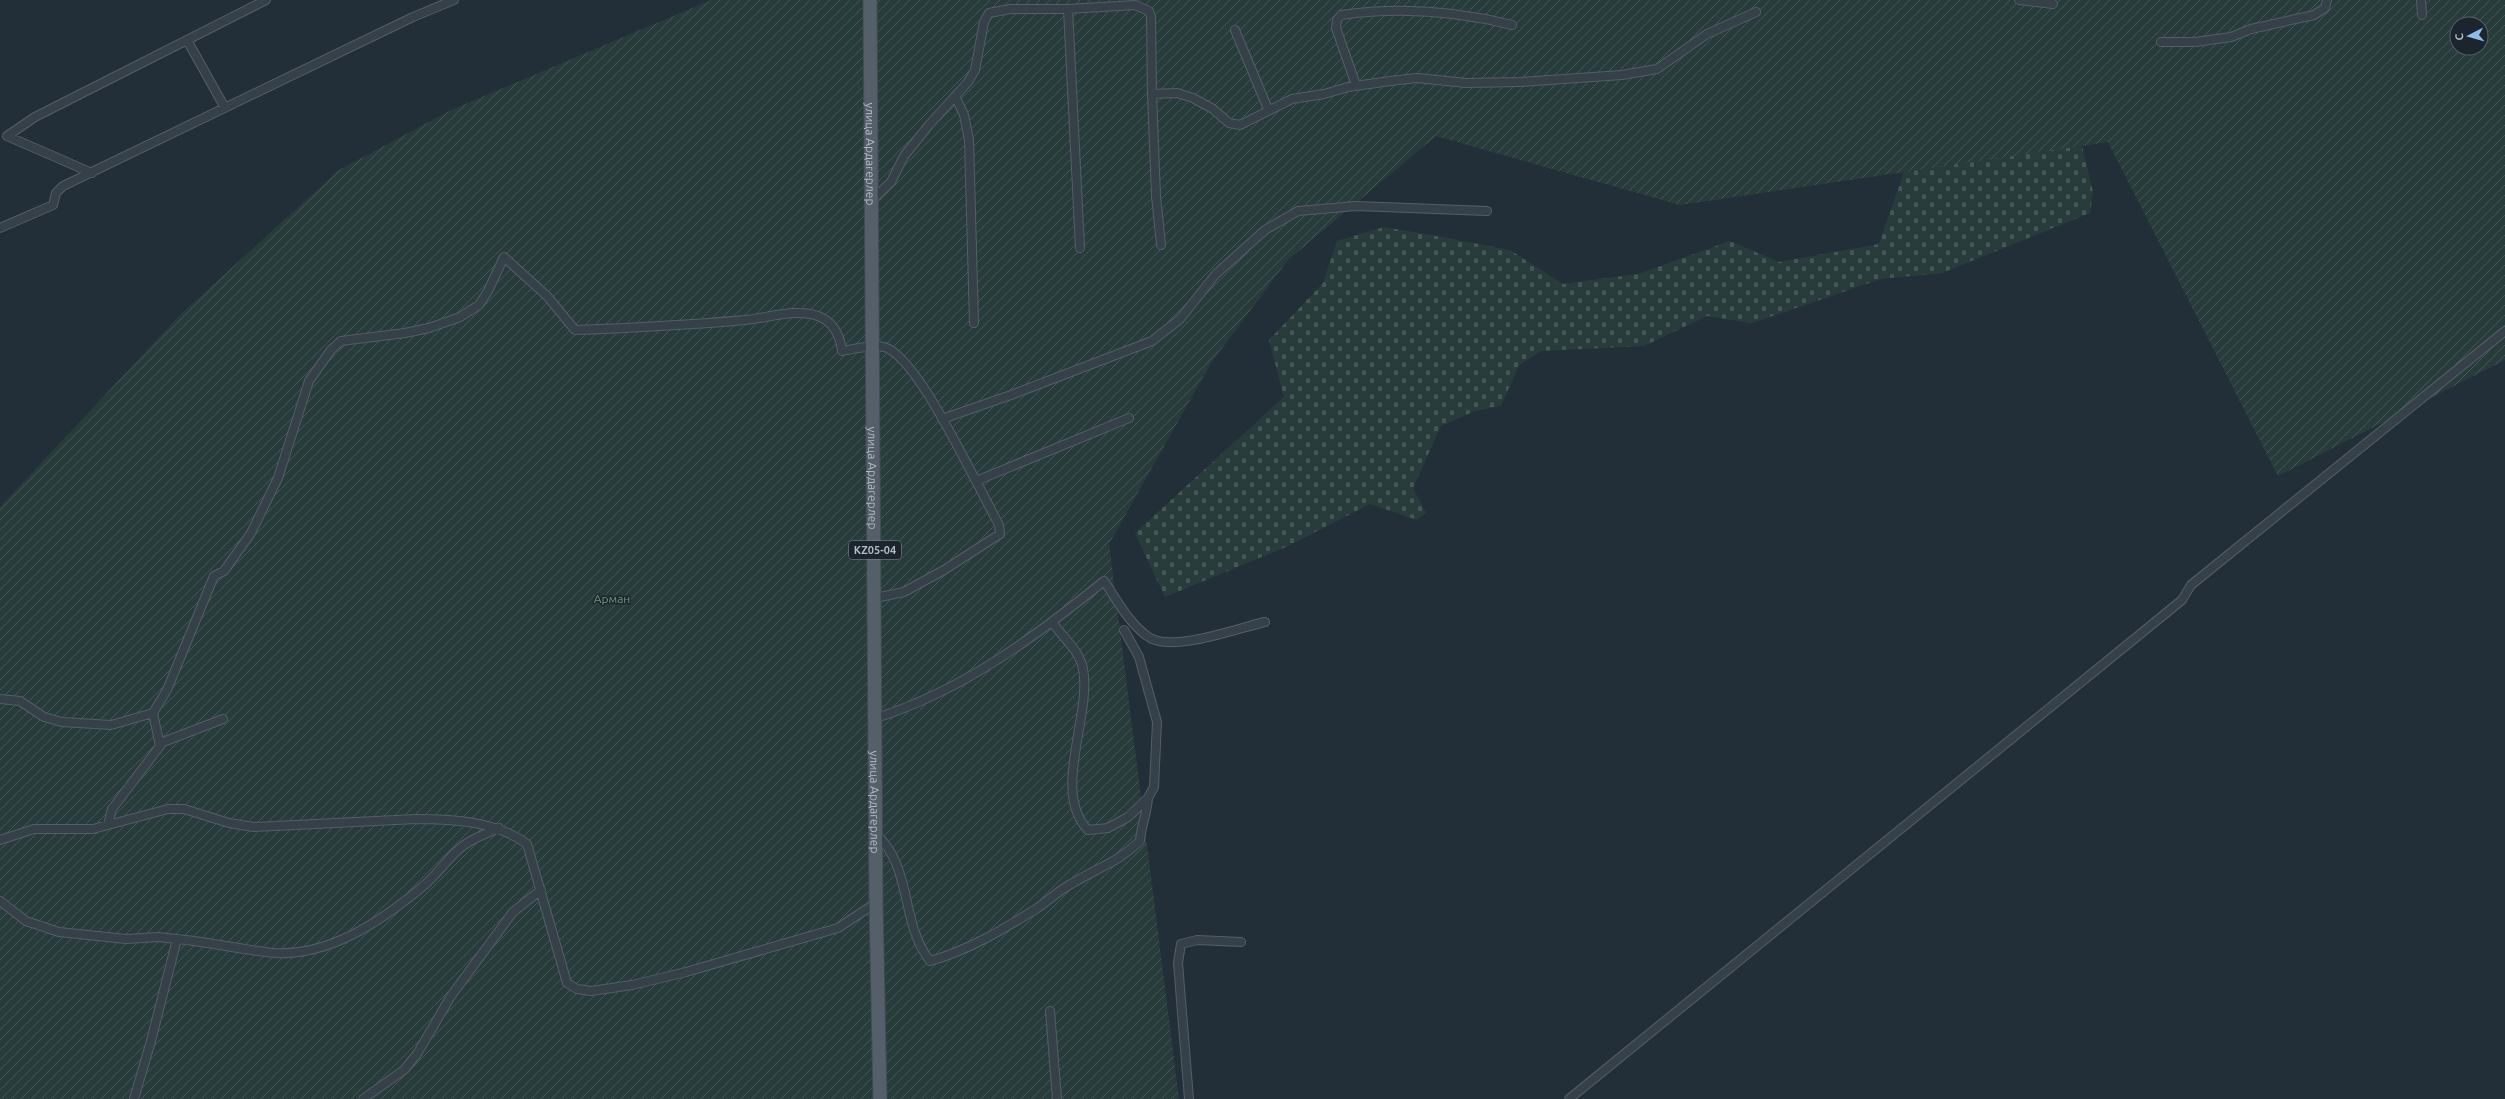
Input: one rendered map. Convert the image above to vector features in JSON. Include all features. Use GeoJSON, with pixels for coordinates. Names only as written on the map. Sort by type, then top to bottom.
{"type":"FeatureCollection","features":[{"type":"Feature","properties":{"kind":"main road","name":"улица Ардагерлер"},"geometry":{"type":"LineString","coordinates":[[870,0],[876,718],[876,903],[880,1099]]}},
{"type":"Feature","properties":{"kind":"street"},"geometry":{"type":"LineString","coordinates":[[3,136],[35,117],[116,78],[266,0]]}},
{"type":"Feature","properties":{"kind":"street"},"geometry":{"type":"LineString","coordinates":[[0,228],[53,205],[56,193],[63,186],[412,17],[454,0]]}},
{"type":"Feature","properties":{"kind":"street"},"geometry":{"type":"LineString","coordinates":[[2019,0],[2053,4]]}},
{"type":"Feature","properties":{"kind":"street"},"geometry":{"type":"LineString","coordinates":[[2161,42],[2195,42],[2232,37],[2251,29],[2314,15],[2325,8],[2326,0]]}},
{"type":"Feature","properties":{"kind":"street"},"geometry":{"type":"LineString","coordinates":[[2421,0],[2422,15]]}},
{"type":"Feature","properties":{"kind":"street"},"geometry":{"type":"LineString","coordinates":[[872,200],[890,182],[904,156],[968,82],[975,70],[984,22],[989,13],[1010,9],[1068,9],[1135,5],[1149,11],[1151,17],[1156,196],[1161,245]]}},
{"type":"Feature","properties":{"kind":"street"},"geometry":{"type":"LineString","coordinates":[[1068,9],[1080,248]]}},
{"type":"Feature","properties":{"kind":"street"},"geometry":{"type":"LineString","coordinates":[[1356,86],[1336,28],[1337,20],[1341,15],[1388,11],[1441,12],[1512,25]]}},
{"type":"Feature","properties":{"kind":"street"},"geometry":{"type":"LineString","coordinates":[[1152,94],[1177,93],[1193,98],[1214,110],[1229,123],[1240,125],[1268,109],[1292,99],[1324,94],[1356,86],[1418,78],[1466,83],[1563,80],[1650,70],[1684,52],[1707,34],[1756,12]]}},
{"type":"Feature","properties":{"kind":"street"},"geometry":{"type":"LineString","coordinates":[[1235,30],[1268,109]]}},
{"type":"Feature","properties":{"kind":"street"},"geometry":{"type":"LineString","coordinates":[[187,40],[225,108]]}},
{"type":"Feature","properties":{"kind":"street"},"geometry":{"type":"LineString","coordinates":[[955,96],[964,115],[969,140],[974,324]]}},
{"type":"Feature","properties":{"kind":"street"},"geometry":{"type":"LineString","coordinates":[[3,136],[92,173]]}},
{"type":"Feature","properties":{"kind":"street"},"geometry":{"type":"LineString","coordinates":[[942,419],[1026,390],[1152,341],[1180,319],[1216,274],[1265,230],[1298,211],[1356,206],[1488,211]]}},
{"type":"Feature","properties":{"kind":"street"},"geometry":{"type":"LineString","coordinates":[[0,699],[20,701],[44,717],[62,722],[111,725],[153,713],[167,690],[214,576],[224,571],[251,533],[278,478],[309,381],[331,350],[341,341],[405,333],[428,328],[460,317],[479,305],[488,291],[504,257],[547,296],[575,330],[707,323],[800,313],[817,315],[828,321],[836,329],[840,339],[842,351],[873,346],[886,348],[903,359],[933,402],[996,519],[1000,534],[944,570],[904,592],[875,598]]}},
{"type":"Feature","properties":{"kind":"street"},"geometry":{"type":"LineString","coordinates":[[1569,1099],[2182,600],[2191,585],[2505,331]]}},
{"type":"Feature","properties":{"kind":"street"},"geometry":{"type":"LineString","coordinates":[[976,481],[1129,418]]}},
{"type":"Feature","properties":{"kind":"street"},"geometry":{"type":"LineString","coordinates":[[876,718],[908,708],[953,686],[1053,623],[1104,581],[1124,612],[1148,637],[1173,644],[1265,622]]}},
{"type":"Feature","properties":{"kind":"street"},"geometry":{"type":"LineString","coordinates":[[1053,623],[1079,656],[1083,668],[1085,687],[1072,774],[1078,820],[1088,830],[1108,828],[1128,817],[1148,798],[1154,787],[1157,722],[1139,657],[1124,630]]}},
{"type":"Feature","properties":{"kind":"street"},"geometry":{"type":"LineString","coordinates":[[153,713],[160,746]]}},
{"type":"Feature","properties":{"kind":"street"},"geometry":{"type":"LineString","coordinates":[[108,825],[112,809],[163,742],[223,719]]}},
{"type":"Feature","properties":{"kind":"street"},"geometry":{"type":"LineString","coordinates":[[876,834],[889,846],[898,866],[920,949],[930,961],[948,956],[988,939],[1071,884],[1103,869],[1126,855],[1140,841],[1141,825],[1147,814],[1148,798]]}},
{"type":"Feature","properties":{"kind":"street"},"geometry":{"type":"LineString","coordinates":[[0,840],[34,829],[93,829],[168,809],[184,809],[229,823],[254,827],[441,819],[500,828],[514,834],[526,844],[541,890],[567,983],[577,989],[591,991],[664,978],[808,938],[838,928],[876,903]]}},
{"type":"Feature","properties":{"kind":"street"},"geometry":{"type":"LineString","coordinates":[[0,901],[26,921],[59,932],[126,939],[158,937],[276,953],[323,948],[356,933],[390,912],[423,887],[457,850],[483,835],[500,828]]}},
{"type":"Feature","properties":{"kind":"street"},"geometry":{"type":"LineString","coordinates":[[363,1099],[404,1070],[417,1054],[451,996],[513,912],[541,890]]}},
{"type":"Feature","properties":{"kind":"street"},"geometry":{"type":"LineString","coordinates":[[134,1099],[151,1041],[177,939]]}},
{"type":"Feature","properties":{"kind":"street"},"geometry":{"type":"LineString","coordinates":[[1188,1099],[1178,963],[1181,944],[1197,940],[1241,942]]}},
{"type":"Feature","properties":{"kind":"street"},"geometry":{"type":"LineString","coordinates":[[1050,1011],[1056,1099]]}},
{"type":"Feature","properties":{"kind":"green space","name":"Арман"},"geometry":{"type":"Polygon","coordinates":[[[711,0],[2505,0],[2505,360],[2278,476],[2108,142],[1680,205],[1436,136],[1288,260],[1211,363],[1109,544],[1179,1099],[0,1099],[0,507],[181,314],[339,170],[451,110],[711,0]]]}},
{"type":"Feature","properties":{"kind":"green space"},"geometry":{"type":"Polygon","coordinates":[[[2080,138],[2093,192],[2090,213],[1942,273],[1881,279],[1752,323],[1707,316],[1644,346],[1541,351],[1519,365],[1501,406],[1475,411],[1441,426],[1413,488],[1426,513],[1417,520],[1370,504],[1286,547],[1165,597],[1135,533],[1284,397],[1269,340],[1323,283],[1337,241],[1384,227],[1442,237],[1510,250],[1563,284],[1638,274],[1730,241],[1779,262],[1879,244],[1912,149],[2080,138]]]}}]}
